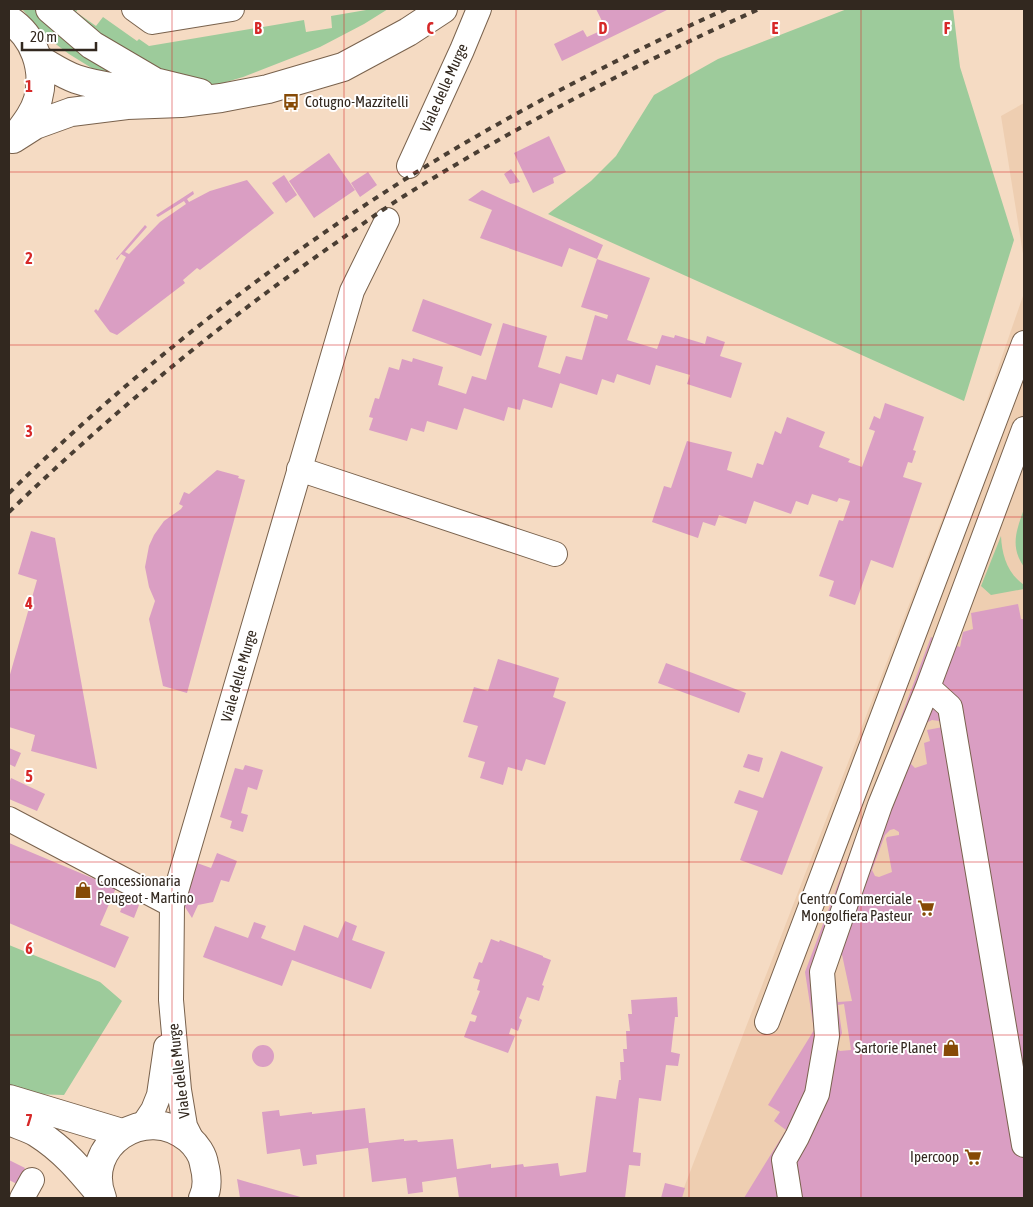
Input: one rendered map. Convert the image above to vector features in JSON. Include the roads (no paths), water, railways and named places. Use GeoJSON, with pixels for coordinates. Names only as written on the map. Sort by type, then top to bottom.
{"type":"FeatureCollection","features":[{"type":"Feature","properties":{"kind":"main road"},"geometry":{"type":"LineString","coordinates":[[50,9],[92,45],[155,82],[221,98]]}},
{"type":"Feature","properties":{"kind":"main road"},"geometry":{"type":"LineString","coordinates":[[11,140],[35,125],[71,112],[127,104],[181,103],[221,98],[268,89],[343,67],[408,32],[443,9]]}},
{"type":"Feature","properties":{"kind":"main road"},"geometry":{"type":"LineString","coordinates":[[9,20],[17,25],[31,44],[38,58],[40,82],[38,99],[31,115],[11,140]]}},
{"type":"Feature","properties":{"kind":"main road"},"geometry":{"type":"LineString","coordinates":[[38,58],[62,73],[92,84],[135,91],[181,103]]}},
{"type":"Feature","properties":{"kind":"main road"},"geometry":{"type":"LineString","coordinates":[[9,1099],[39,1120],[60,1149],[76,1164],[101,1197]]}},
{"type":"Feature","properties":{"kind":"main road"},"geometry":{"type":"LineString","coordinates":[[9,1121],[39,1120],[133,1129],[164,1126],[181,1132],[194,1144],[204,1159],[207,1177],[204,1197]]}},
{"type":"Feature","properties":{"kind":"main road"},"geometry":{"type":"LineString","coordinates":[[101,1197],[98,1172],[103,1155],[113,1141],[133,1129]]}},
{"type":"Feature","properties":{"kind":"street"},"geometry":{"type":"LineString","coordinates":[[134,9],[152,22],[232,9]]}},
{"type":"Feature","properties":{"kind":"street","name":"Viale delle Murge"},"geometry":{"type":"LineString","coordinates":[[409,166],[479,9]]}},
{"type":"Feature","properties":{"kind":"street","name":"Viale delle Murge"},"geometry":{"type":"LineString","coordinates":[[194,1144],[185,1126],[179,1090],[172,1008],[172,905],[352,291],[386,220]]}},
{"type":"Feature","properties":{"kind":"street"},"geometry":{"type":"LineString","coordinates":[[767,1022],[1024,343]]}},
{"type":"Feature","properties":{"kind":"street"},"geometry":{"type":"LineString","coordinates":[[790,1198],[784,1160],[817,1094],[828,1036],[822,972],[880,805],[928,687],[1024,429]]}},
{"type":"Feature","properties":{"kind":"street"},"geometry":{"type":"LineString","coordinates":[[299,469],[555,554]]}},
{"type":"Feature","properties":{"kind":"street"},"geometry":{"type":"LineString","coordinates":[[928,687],[950,707],[1024,1145]]}},
{"type":"Feature","properties":{"kind":"street"},"geometry":{"type":"LineString","coordinates":[[9,818],[172,905]]}},
{"type":"Feature","properties":{"kind":"street"},"geometry":{"type":"LineString","coordinates":[[133,1129],[159,1096],[172,1008]]}},
{"type":"Feature","properties":{"kind":"railway"},"geometry":{"type":"LineString","coordinates":[[9,493],[60,444],[168,351],[223,306],[339,223],[458,147],[524,110],[624,57],[726,9]]}},
{"type":"Feature","properties":{"kind":"railway"},"geometry":{"type":"LineString","coordinates":[[9,512],[88,439],[169,369],[296,271],[404,196],[534,120],[668,51],[759,9]]}},
{"type":"Feature","properties":{"kind":"place","name":"Cotugno-Mazzitelli"},"geometry":{"type":"Point","coordinates":[291,102]}},
{"type":"Feature","properties":{"kind":"place","name":"Concessionaria Peugeot - Martino"},"geometry":{"type":"Point","coordinates":[83,890]}},
{"type":"Feature","properties":{"kind":"place","name":"Centro Commerciale Mongolfiera Pasteur"},"geometry":{"type":"Point","coordinates":[926,908]}},
{"type":"Feature","properties":{"kind":"place","name":"Sartorie Planet"},"geometry":{"type":"Point","coordinates":[951,1048]}},
{"type":"Feature","properties":{"kind":"place","name":"Ipercoop"},"geometry":{"type":"Point","coordinates":[973,1157]}}]}
